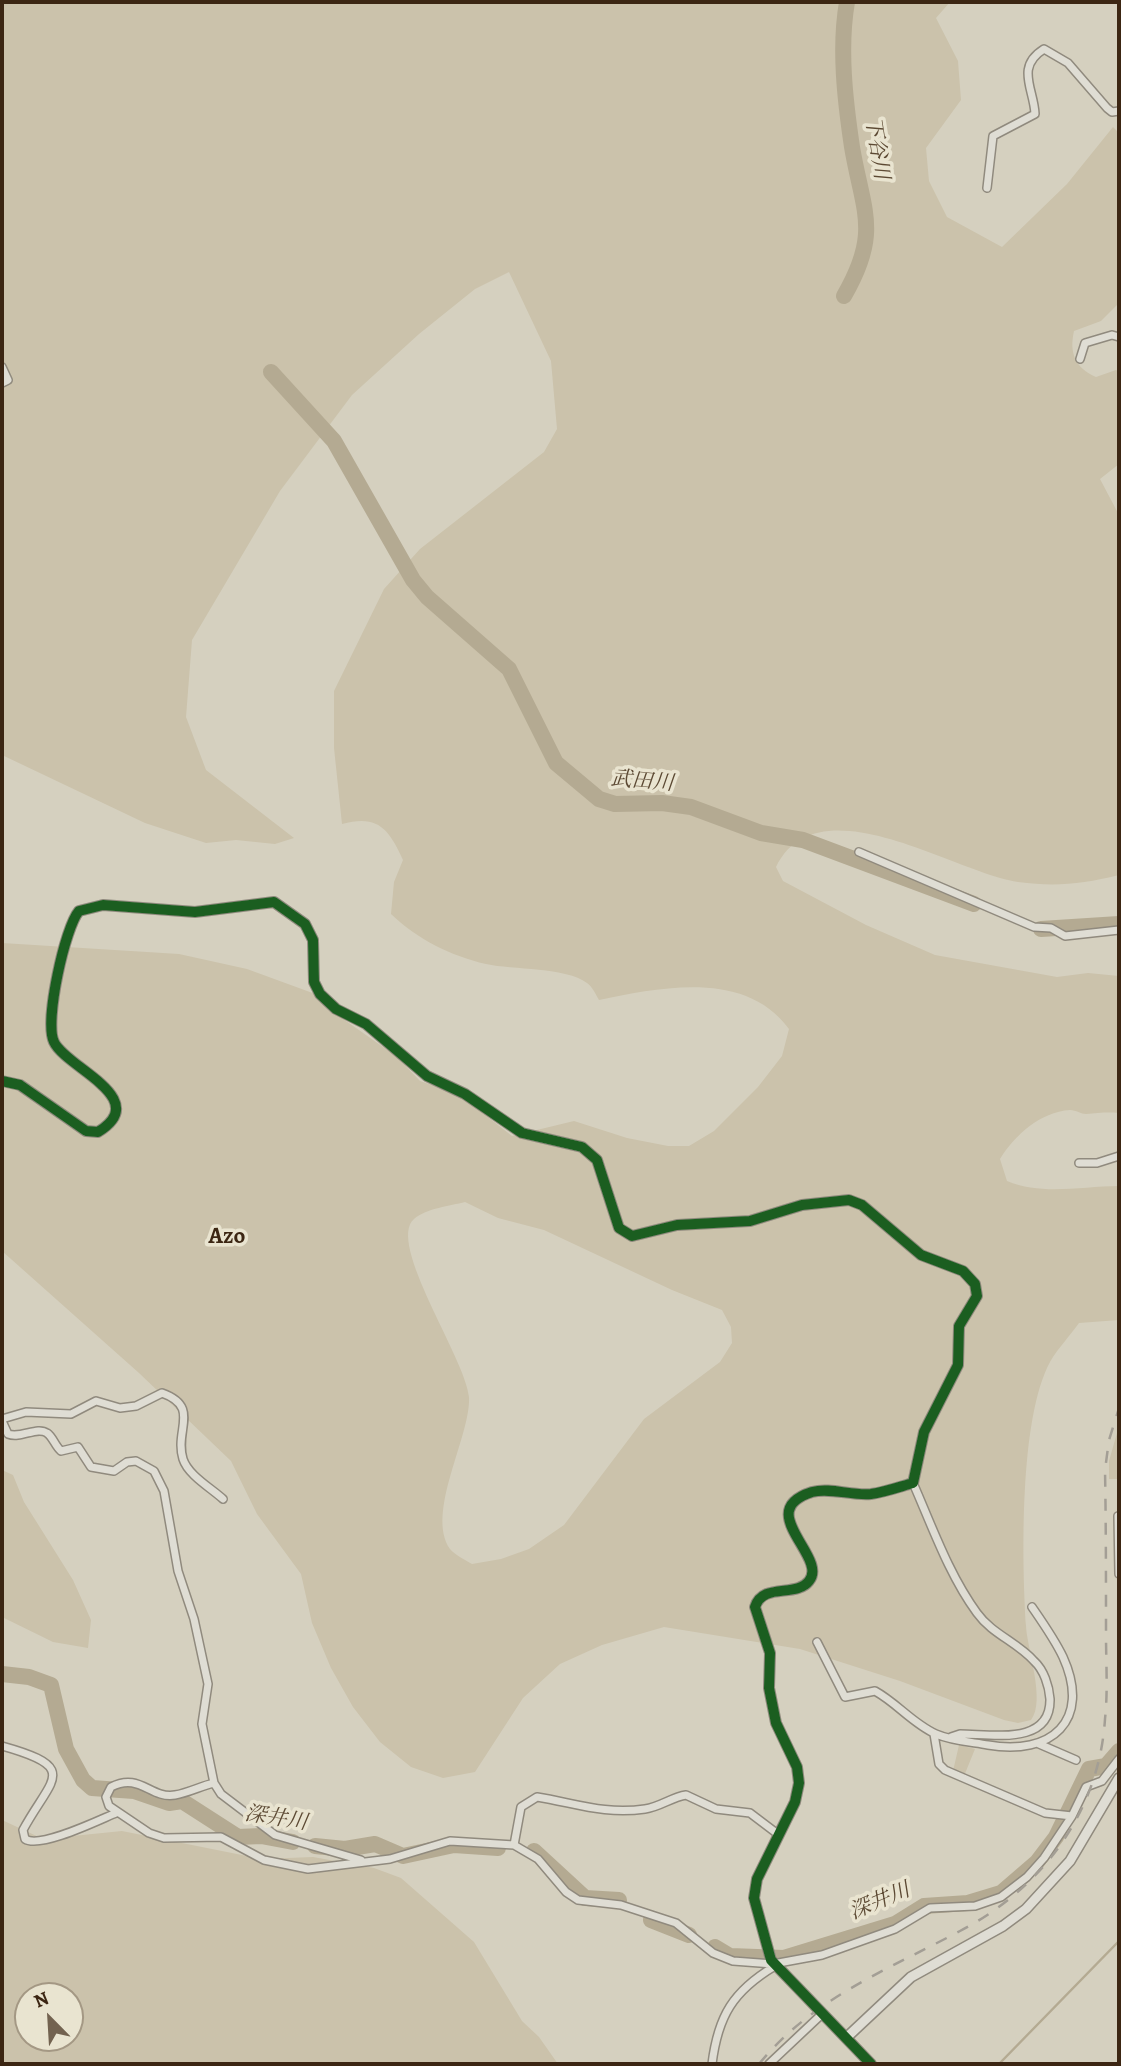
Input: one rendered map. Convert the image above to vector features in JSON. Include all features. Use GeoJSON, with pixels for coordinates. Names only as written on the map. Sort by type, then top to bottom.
{"type":"FeatureCollection","features":[{"type":"Feature","properties":{"kind":"street"},"geometry":{"type":"LineString","coordinates":[[987,188],[993,136],[1035,114],[1026,76],[1032,59],[1044,49],[1068,63],[1112,112],[1119,111]]}},
{"type":"Feature","properties":{"kind":"street"},"geometry":{"type":"LineString","coordinates":[[1080,359],[1085,343],[1112,335],[1119,337]]}},
{"type":"Feature","properties":{"kind":"street"},"geometry":{"type":"LineString","coordinates":[[2,367],[8,380],[2,383]]}},
{"type":"Feature","properties":{"kind":"street"},"geometry":{"type":"LineString","coordinates":[[859,852],[1034,927],[1051,929],[1065,936],[1119,930]]}},
{"type":"Feature","properties":{"kind":"street"},"geometry":{"type":"LineString","coordinates":[[2,1081],[20,1085],[86,1131],[98,1132],[113,1117],[116,1106],[111,1094],[65,1055],[54,1042],[51,1027],[71,923],[79,911],[103,905],[195,912],[234,909],[263,902],[284,906],[305,924],[313,940],[314,982],[320,994],[335,1009],[366,1024],[428,1076],[465,1094],[522,1133],[582,1147],[597,1160],[619,1228],[632,1236],[677,1225],[750,1221],[802,1205],[849,1200],[862,1205],[921,1255],[968,1275],[975,1284],[977,1296],[959,1326],[958,1365],[924,1432],[913,1483],[962,1590],[978,1615],[1035,1661],[1045,1676],[1050,1694],[1050,1711],[1041,1726],[1026,1734],[960,1734],[947,1738]]}},
{"type":"Feature","properties":{"kind":"street"},"geometry":{"type":"LineString","coordinates":[[1079,1163],[1097,1163],[1119,1156]]}},
{"type":"Feature","properties":{"kind":"street"},"geometry":{"type":"LineString","coordinates":[[223,1499],[189,1469],[183,1459],[181,1404],[177,1398],[162,1392],[136,1406],[120,1408],[96,1401],[71,1414],[26,1412],[2,1420],[8,1434],[16,1437],[43,1431],[49,1434],[61,1451],[78,1447],[86,1464],[91,1467],[106,1472],[136,1461],[154,1471],[160,1479],[170,1510],[178,1571],[194,1619],[208,1685],[202,1724],[214,1783],[220,1794],[275,1835],[365,1861]]}},
{"type":"Feature","properties":{"kind":"street"},"geometry":{"type":"LineString","coordinates":[[871,2064],[772,1961],[753,1888],[795,1802],[799,1783],[797,1767],[776,1723],[769,1688],[770,1653],[755,1607],[758,1599],[768,1593],[797,1588],[808,1583],[813,1574],[813,1566],[792,1531],[789,1519],[792,1507],[802,1497],[815,1491],[870,1494],[913,1483]]}},
{"type":"Feature","properties":{"kind":"street"},"geometry":{"type":"LineString","coordinates":[[1118,1516],[1119,1574]]}},
{"type":"Feature","properties":{"kind":"street"},"geometry":{"type":"LineString","coordinates":[[817,1642],[845,1697],[875,1691],[934,1734],[999,1747],[1023,1748],[1059,1734],[1070,1719],[1071,1703],[1064,1658],[1032,1607]]}},
{"type":"Feature","properties":{"kind":"street"},"geometry":{"type":"LineString","coordinates":[[934,1734],[939,1764],[945,1770],[1045,1813],[1068,1815]]}},
{"type":"Feature","properties":{"kind":"street"},"geometry":{"type":"LineString","coordinates":[[1039,1743],[1076,1760]]}},
{"type":"Feature","properties":{"kind":"street"},"geometry":{"type":"LineString","coordinates":[[2,1746],[43,1760],[53,1773],[53,1785],[23,1830],[25,1839],[30,1843],[44,1842],[116,1813]]}},
{"type":"Feature","properties":{"kind":"street"},"geometry":{"type":"LineString","coordinates":[[214,1783],[175,1795],[161,1794],[130,1781],[120,1782],[111,1787],[106,1797],[109,1806],[116,1813],[164,1838],[221,1837],[245,1853],[308,1869],[390,1859],[450,1841],[514,1845],[538,1858],[566,1892],[578,1900],[621,1905],[676,1923],[713,1953],[733,1961],[772,1961],[822,1955],[895,1929],[930,1908],[975,1906],[1000,1897],[1027,1877],[1044,1858],[1086,1787],[1102,1781],[1119,1759]]}},
{"type":"Feature","properties":{"kind":"street"},"geometry":{"type":"LineString","coordinates":[[846,2038],[911,1976],[1026,1909],[1070,1861],[1119,1778]]}},
{"type":"Feature","properties":{"kind":"street"},"geometry":{"type":"LineString","coordinates":[[514,1845],[521,1807],[537,1797],[583,1809],[629,1810],[648,1809],[678,1796],[694,1796],[716,1809],[759,1816],[779,1835]]}},
{"type":"Feature","properties":{"kind":"street"},"geometry":{"type":"LineString","coordinates":[[712,2064],[726,2009],[772,1961]]}},
{"type":"Feature","properties":{"kind":"street"},"geometry":{"type":"LineString","coordinates":[[769,2064],[822,2014]]}},
{"type":"Feature","properties":{"kind":"shaded area"},"geometry":{"type":"Polygon","coordinates":[[[2,2],[950,2],[936,18],[958,61],[961,100],[926,148],[929,181],[947,217],[1002,247],[1067,184],[1113,127],[1119,133],[1119,303],[1101,321],[1074,331],[1072,346],[1078,364],[1096,377],[1116,370],[1119,372],[1119,464],[1100,479],[1119,515],[1119,875],[1069,884],[1018,882],[889,839],[854,832],[823,832],[796,843],[776,867],[783,881],[866,925],[935,955],[1057,977],[1088,973],[1119,976],[1119,1113],[1086,1114],[1070,1110],[1049,1115],[1021,1133],[1000,1159],[1007,1181],[1021,1186],[1063,1189],[1119,1186],[1119,1320],[1079,1323],[1050,1362],[1040,1387],[1033,1418],[1028,1453],[1024,1529],[1026,1626],[1037,1701],[1031,1720],[1018,1723],[1004,1720],[900,1681],[800,1649],[664,1627],[602,1645],[560,1664],[523,1698],[475,1772],[443,1778],[411,1767],[380,1742],[353,1707],[331,1668],[312,1623],[301,1574],[257,1514],[231,1461],[139,1373],[2,1251],[2,943],[179,954],[247,969],[318,995],[336,1014],[396,1056],[420,1081],[447,1090],[470,1103],[512,1136],[574,1121],[627,1138],[668,1146],[689,1146],[714,1131],[758,1087],[782,1056],[789,1029],[771,1010],[750,998],[727,990],[675,988],[599,1000],[589,984],[578,978],[553,972],[486,964],[435,945],[391,914],[394,882],[403,860],[387,832],[365,821],[342,824],[334,748],[334,691],[384,589],[420,549],[544,452],[557,429],[551,361],[509,272],[475,289],[419,334],[352,395],[280,491],[192,640],[186,717],[206,770],[294,838],[275,844],[236,840],[206,843],[145,823],[2,755],[2,2]],[[465,1202],[419,1215],[408,1232],[410,1252],[418,1276],[465,1379],[469,1397],[468,1413],[451,1474],[443,1516],[444,1534],[450,1549],[472,1564],[501,1559],[529,1549],[564,1525],[644,1419],[720,1362],[732,1343],[731,1327],[722,1310],[672,1290],[544,1230],[498,1218],[465,1202]]]}},
{"type":"Feature","properties":{"kind":"shaded area"},"geometry":{"type":"Polygon","coordinates":[[[1119,1426],[1119,1479],[1109,1479],[1109,1461],[1119,1426]]]}},
{"type":"Feature","properties":{"kind":"shaded area"},"geometry":{"type":"Polygon","coordinates":[[[2,1470],[13,1475],[24,1502],[73,1580],[91,1620],[88,1648],[53,1642],[2,1617],[2,1470]]]}},
{"type":"Feature","properties":{"kind":"shaded area"},"geometry":{"type":"Polygon","coordinates":[[[959,1745],[975,1749],[964,1776],[953,1771],[959,1745]]]}},
{"type":"Feature","properties":{"kind":"shaded area"},"geometry":{"type":"Polygon","coordinates":[[[2,1820],[43,1839],[122,1831],[262,1859],[313,1857],[374,1868],[401,1878],[474,1942],[522,2021],[539,2037],[558,2064],[2,2064],[2,1820]]]}},
{"type":"Feature","properties":{"kind":"waterway","name":"下谷川"},"geometry":{"type":"LineString","coordinates":[[844,296],[855,274],[866,238],[864,206],[845,93],[843,37],[847,2]]}},
{"type":"Feature","properties":{"kind":"waterway","name":"武田川"},"geometry":{"type":"LineString","coordinates":[[271,372],[334,441],[413,580],[427,597],[509,669],[556,763],[599,799],[615,804],[662,803],[691,807],[761,833],[803,840],[974,904]]}},
{"type":"Feature","properties":{"kind":"waterway","name":"武田川"},"geometry":{"type":"LineString","coordinates":[[1041,929],[1119,924]]}},
{"type":"Feature","properties":{"kind":"waterway","name":"深井川"},"geometry":{"type":"LineString","coordinates":[[2,1674],[29,1677],[51,1685],[66,1749],[83,1780],[92,1788],[134,1791],[169,1803],[182,1801],[238,1837],[261,1836],[293,1842]]}},
{"type":"Feature","properties":{"kind":"waterway","name":"深井川"},"geometry":{"type":"LineString","coordinates":[[715,1947],[730,1956],[784,1958],[895,1924],[924,1906],[968,1903],[1001,1893],[1037,1862],[1056,1837],[1089,1769],[1106,1766],[1119,1751]]}},
{"type":"Feature","properties":{"kind":"waterway","name":"深井川"},"geometry":{"type":"LineString","coordinates":[[315,1846],[345,1849],[375,1844],[403,1856],[454,1845],[498,1848]]}},
{"type":"Feature","properties":{"kind":"waterway","name":"深井川"},"geometry":{"type":"LineString","coordinates":[[534,1851],[585,1898],[619,1900]]}},
{"type":"Feature","properties":{"kind":"waterway","name":"深井川"},"geometry":{"type":"LineString","coordinates":[[651,1920],[689,1935]]}},
{"type":"Feature","properties":{"kind":"waterway"},"geometry":{"type":"LineString","coordinates":[[999,2064],[1119,1941]]}},
{"type":"Feature","properties":{"kind":"railway"},"geometry":{"type":"LineString","coordinates":[[759,2064],[780,2041],[827,2003],[989,1914],[1040,1870],[1061,1844],[1078,1816],[1091,1786],[1105,1719],[1105,1470],[1109,1440],[1119,1408]]}},
{"type":"Feature","properties":{"kind":"cycle path"},"geometry":{"type":"LineString","coordinates":[[2,1081],[20,1085],[86,1131],[98,1132],[112,1119],[116,1107],[111,1095],[62,1052],[54,1042],[52,1031],[54,996],[62,954],[73,920],[79,911],[103,905],[195,912],[274,902],[305,924],[313,940],[314,982],[320,994],[336,1009],[366,1024],[427,1076],[465,1094],[522,1133],[582,1147],[597,1160],[619,1228],[632,1236],[677,1225],[750,1221],[802,1205],[849,1200],[862,1205],[921,1255],[963,1271],[975,1284],[977,1296],[959,1326],[958,1365],[924,1432],[913,1483],[871,1494],[812,1492],[795,1500],[789,1511],[790,1522],[809,1560],[812,1571],[809,1581],[796,1589],[765,1595],[755,1607],[770,1653],[769,1688],[776,1723],[797,1767],[799,1783],[795,1802],[757,1879],[754,1898],[771,1960],[871,2064]]}},
{"type":"Feature","properties":{"kind":"district","name":"Azo"},"geometry":{"type":"Point","coordinates":[227,1237]}}]}
